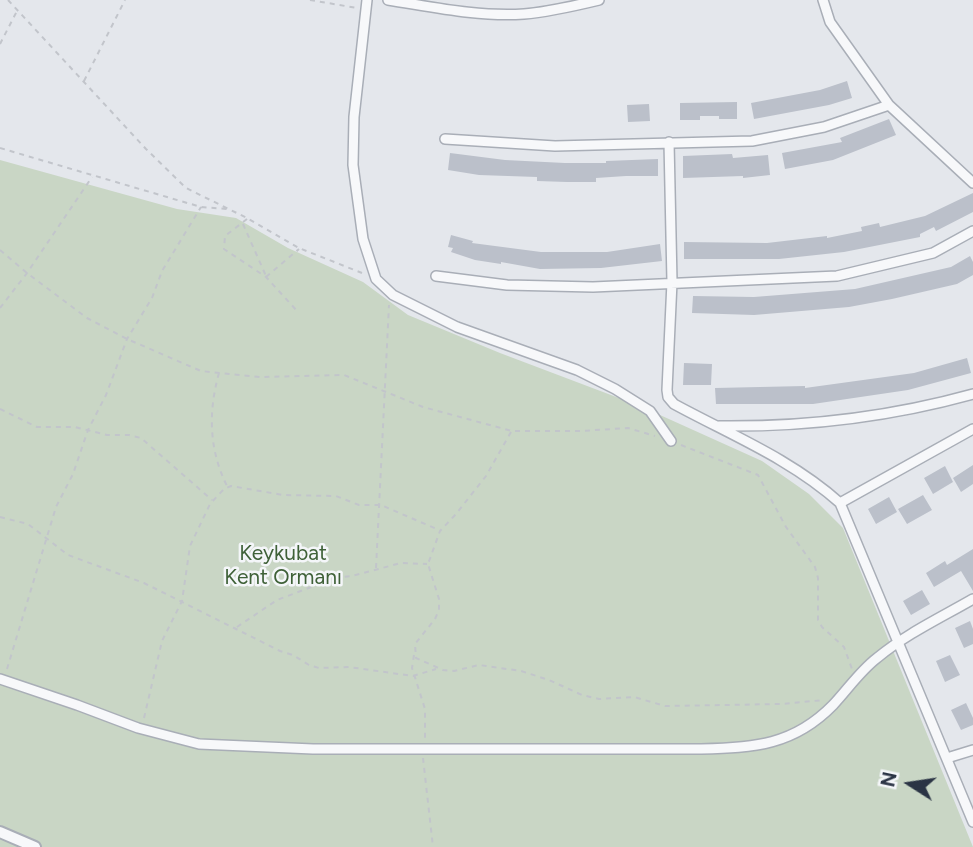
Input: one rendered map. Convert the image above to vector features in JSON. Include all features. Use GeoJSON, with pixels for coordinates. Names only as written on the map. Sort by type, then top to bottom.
{"type":"FeatureCollection","features":[{"type":"Feature","properties":{"kind":"street"},"geometry":{"type":"LineString","coordinates":[[388,0],[460,12],[503,14],[545,12],[599,0]]}},
{"type":"Feature","properties":{"kind":"street"},"geometry":{"type":"LineString","coordinates":[[823,0],[830,22],[888,104],[973,183]]}},
{"type":"Feature","properties":{"kind":"street"},"geometry":{"type":"LineString","coordinates":[[366,5],[354,117],[353,165],[363,239],[376,279],[391,293],[457,327],[576,370],[615,388],[650,411],[671,441]]}},
{"type":"Feature","properties":{"kind":"street"},"geometry":{"type":"LineString","coordinates":[[445,139],[555,146],[724,142],[779,137],[835,124],[888,104]]}},
{"type":"Feature","properties":{"kind":"street"},"geometry":{"type":"LineString","coordinates":[[669,142],[672,282],[667,394],[674,404],[756,445],[798,470],[840,503],[973,822]]}},
{"type":"Feature","properties":{"kind":"street"},"geometry":{"type":"LineString","coordinates":[[436,276],[508,285],[593,287],[837,276],[933,253],[973,231]]}},
{"type":"Feature","properties":{"kind":"street"},"geometry":{"type":"LineString","coordinates":[[714,426],[840,420],[900,411],[973,394]]}},
{"type":"Feature","properties":{"kind":"street"},"geometry":{"type":"LineString","coordinates":[[840,503],[973,429]]}},
{"type":"Feature","properties":{"kind":"street"},"geometry":{"type":"LineString","coordinates":[[2,680],[142,729],[200,744],[313,749],[741,747],[769,743],[800,732],[815,722],[867,666],[899,641],[973,599]]}},
{"type":"Feature","properties":{"kind":"street"},"geometry":{"type":"LineString","coordinates":[[947,758],[973,750]]}},
{"type":"Feature","properties":{"kind":"street"},"geometry":{"type":"LineString","coordinates":[[0,832],[35,847]]}},
{"type":"Feature","properties":{"kind":"path"},"geometry":{"type":"LineString","coordinates":[[8,0],[186,188],[247,218],[299,248],[376,279]]}},
{"type":"Feature","properties":{"kind":"path"},"geometry":{"type":"LineString","coordinates":[[84,82],[125,0]]}},
{"type":"Feature","properties":{"kind":"path"},"geometry":{"type":"LineString","coordinates":[[310,0],[366,5]]}},
{"type":"Feature","properties":{"kind":"path"},"geometry":{"type":"LineString","coordinates":[[0,44],[17,10]]}},
{"type":"Feature","properties":{"kind":"path"},"geometry":{"type":"LineString","coordinates":[[0,148],[201,207],[229,209]]}},
{"type":"Feature","properties":{"kind":"path"},"geometry":{"type":"LineString","coordinates":[[0,308],[27,273],[92,175]]}},
{"type":"Feature","properties":{"kind":"path"},"geometry":{"type":"LineString","coordinates":[[2,680],[56,507],[73,474],[88,430],[106,395],[127,340],[152,298],[162,271],[201,207]]}},
{"type":"Feature","properties":{"kind":"path"},"geometry":{"type":"LineString","coordinates":[[247,218],[243,224],[228,232],[223,239],[224,248],[266,277],[298,312]]}},
{"type":"Feature","properties":{"kind":"path"},"geometry":{"type":"LineString","coordinates":[[243,224],[266,277]]}},
{"type":"Feature","properties":{"kind":"path"},"geometry":{"type":"LineString","coordinates":[[266,277],[299,248]]}},
{"type":"Feature","properties":{"kind":"path"},"geometry":{"type":"LineString","coordinates":[[0,250],[87,318],[127,340],[193,368],[260,377],[344,375],[434,410],[512,431],[628,428],[671,441],[758,475],[786,527],[815,567],[818,578],[818,620],[844,647],[851,662],[853,681]]}},
{"type":"Feature","properties":{"kind":"path"},"geometry":{"type":"LineString","coordinates":[[376,568],[381,505],[387,318],[391,293]]}},
{"type":"Feature","properties":{"kind":"path"},"geometry":{"type":"LineString","coordinates":[[219,373],[212,404],[211,431],[215,455],[227,487]]}},
{"type":"Feature","properties":{"kind":"path"},"geometry":{"type":"LineString","coordinates":[[0,409],[37,427],[65,426],[107,435],[141,438],[213,500]]}},
{"type":"Feature","properties":{"kind":"path"},"geometry":{"type":"LineString","coordinates":[[433,847],[424,749],[425,709],[412,668],[415,645],[435,619],[440,604],[428,564],[440,531],[486,476],[512,431]]}},
{"type":"Feature","properties":{"kind":"path"},"geometry":{"type":"LineString","coordinates":[[142,729],[162,641],[182,601],[190,547],[213,500],[227,487]]}},
{"type":"Feature","properties":{"kind":"path"},"geometry":{"type":"LineString","coordinates":[[227,487],[283,495],[331,495],[359,505],[381,505],[440,531]]}},
{"type":"Feature","properties":{"kind":"path"},"geometry":{"type":"LineString","coordinates":[[0,517],[28,524],[68,555],[125,575],[314,667],[349,667],[413,676],[438,669]]}},
{"type":"Feature","properties":{"kind":"path"},"geometry":{"type":"LineString","coordinates":[[236,628],[276,600],[335,578],[401,563],[428,564]]}},
{"type":"Feature","properties":{"kind":"path"},"geometry":{"type":"LineString","coordinates":[[415,654],[416,658],[438,669],[454,671],[480,665],[505,668],[550,680],[591,698],[635,698],[665,706],[781,704],[839,698]]}},
{"type":"Feature","properties":{"kind":"green space","name":"Keykubat Kent Ormanı"},"geometry":{"type":"Polygon","coordinates":[[[0,160],[177,209],[236,218],[288,248],[363,282],[408,315],[640,406],[762,461],[809,494],[843,528],[973,847],[0,847],[0,160]]]}},
{"type":"Feature","properties":{"kind":"building"},"geometry":{"type":"Polygon","coordinates":[[[847,81],[852,98],[754,119],[751,103],[820,90],[847,81]]]}},
{"type":"Feature","properties":{"kind":"building"},"geometry":{"type":"Polygon","coordinates":[[[737,102],[737,119],[700,116],[700,120],[680,120],[680,103],[737,102]]]}},
{"type":"Feature","properties":{"kind":"building"},"geometry":{"type":"Polygon","coordinates":[[[649,104],[650,121],[628,122],[627,105],[649,104]]]}},
{"type":"Feature","properties":{"kind":"building"},"geometry":{"type":"Polygon","coordinates":[[[889,119],[896,135],[833,160],[785,169],[782,153],[842,142],[840,138],[889,119]]]}},
{"type":"Feature","properties":{"kind":"building"},"geometry":{"type":"Polygon","coordinates":[[[450,153],[505,160],[565,163],[658,159],[658,176],[626,176],[596,178],[596,182],[567,182],[537,181],[537,177],[479,175],[448,170],[450,153]]]}},
{"type":"Feature","properties":{"kind":"building"},"geometry":{"type":"Polygon","coordinates":[[[732,154],[733,158],[768,155],[770,175],[683,178],[683,156],[732,154]]]}},
{"type":"Feature","properties":{"kind":"building"},"geometry":{"type":"Polygon","coordinates":[[[973,193],[973,212],[936,231],[934,227],[920,234],[920,237],[844,252],[779,259],[684,259],[684,242],[767,243],[827,238],[862,231],[861,227],[879,223],[880,227],[925,216],[973,193]]]}},
{"type":"Feature","properties":{"kind":"building"},"geometry":{"type":"Polygon","coordinates":[[[451,235],[473,241],[472,243],[541,252],[607,252],[660,244],[662,261],[601,268],[540,269],[475,260],[451,252],[453,248],[448,247],[451,235]]]}},
{"type":"Feature","properties":{"kind":"building"},"geometry":{"type":"Polygon","coordinates":[[[970,256],[973,275],[957,284],[892,299],[849,307],[754,315],[692,313],[693,296],[754,297],[855,289],[951,267],[970,256]]]}},
{"type":"Feature","properties":{"kind":"building"},"geometry":{"type":"Polygon","coordinates":[[[967,358],[971,373],[908,390],[813,404],[716,404],[715,388],[805,388],[914,373],[967,358]]]}},
{"type":"Feature","properties":{"kind":"building"},"geometry":{"type":"Polygon","coordinates":[[[684,363],[712,364],[711,385],[683,385],[684,363]]]}},
{"type":"Feature","properties":{"kind":"building"},"geometry":{"type":"Polygon","coordinates":[[[973,465],[973,484],[961,492],[953,478],[973,465]]]}},
{"type":"Feature","properties":{"kind":"building"},"geometry":{"type":"Polygon","coordinates":[[[945,466],[953,482],[933,494],[924,478],[945,466]]]}},
{"type":"Feature","properties":{"kind":"building"},"geometry":{"type":"Polygon","coordinates":[[[923,495],[932,510],[907,524],[898,509],[923,495]]]}},
{"type":"Feature","properties":{"kind":"building"},"geometry":{"type":"Polygon","coordinates":[[[889,497],[897,512],[876,524],[868,509],[889,497]]]}},
{"type":"Feature","properties":{"kind":"building"},"geometry":{"type":"Polygon","coordinates":[[[973,549],[973,591],[961,571],[934,587],[926,573],[945,561],[947,565],[973,549]]]}},
{"type":"Feature","properties":{"kind":"building"},"geometry":{"type":"Polygon","coordinates":[[[922,590],[930,604],[911,615],[903,601],[922,590]]]}},
{"type":"Feature","properties":{"kind":"building"},"geometry":{"type":"Polygon","coordinates":[[[970,621],[973,644],[964,648],[955,628],[970,621]]]}},
{"type":"Feature","properties":{"kind":"building"},"geometry":{"type":"Polygon","coordinates":[[[950,655],[960,675],[945,682],[936,661],[950,655]]]}},
{"type":"Feature","properties":{"kind":"building"},"geometry":{"type":"Polygon","coordinates":[[[966,703],[973,718],[973,725],[961,730],[951,710],[966,703]]]}}]}
